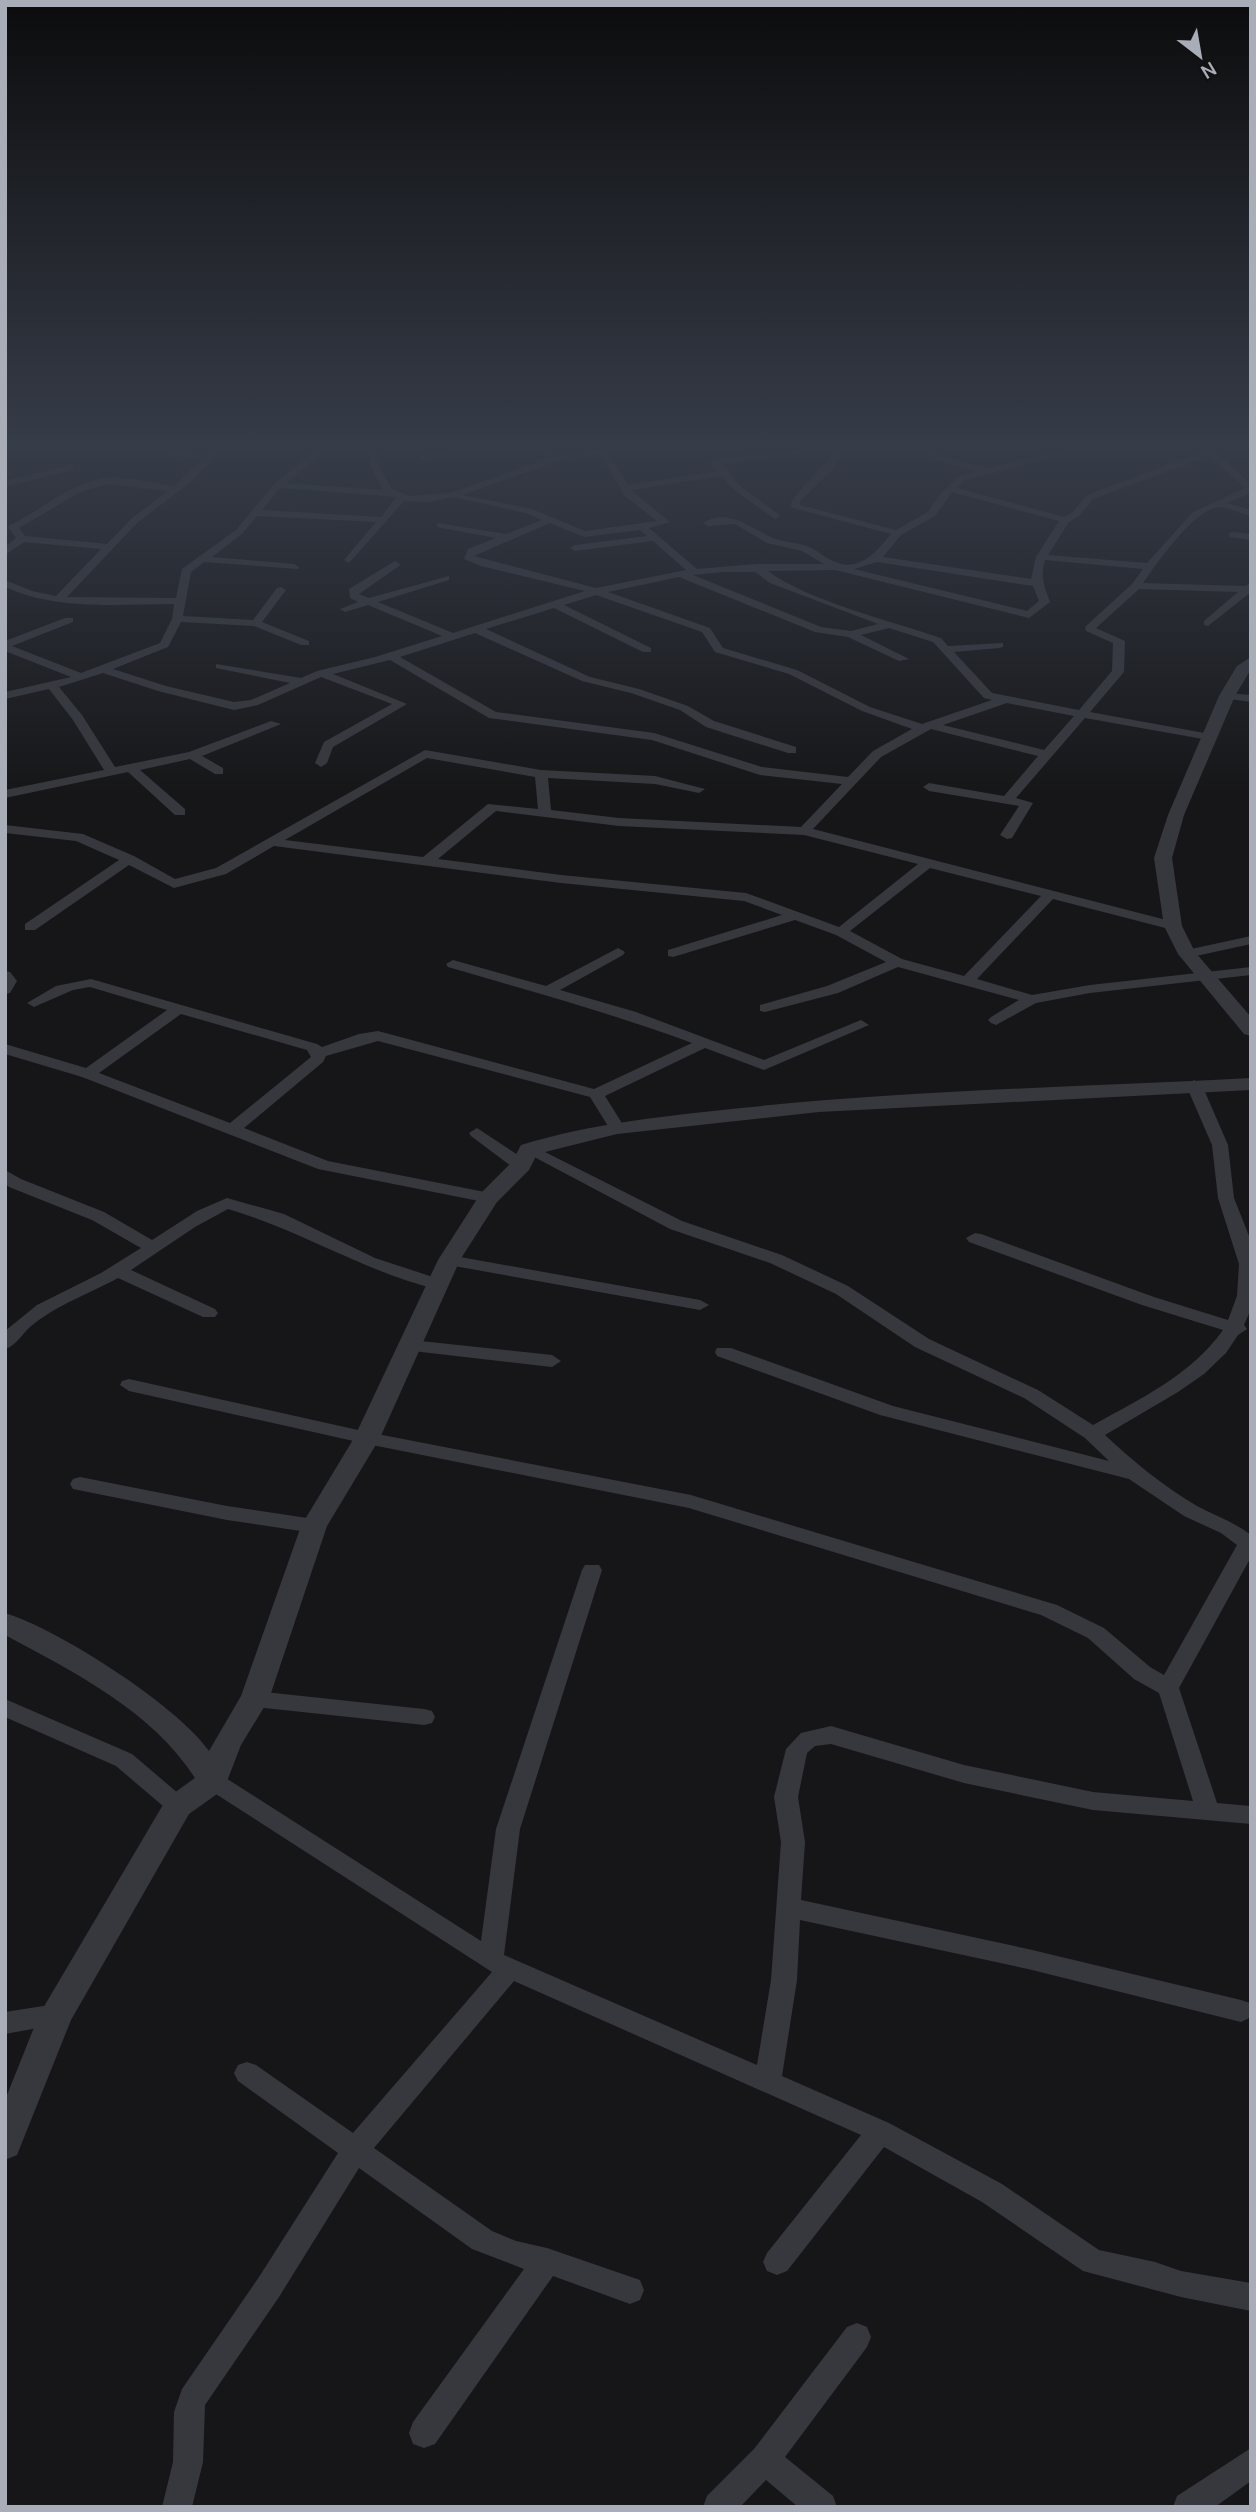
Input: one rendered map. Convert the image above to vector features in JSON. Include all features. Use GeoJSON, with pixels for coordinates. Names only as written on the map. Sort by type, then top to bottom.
{"type":"FeatureCollection","features":[{"type":"Feature","properties":{"kind":"street"},"geometry":{"type":"LineString","coordinates":[[58,600],[95,562]]}},
{"type":"Feature","properties":{"kind":"street"},"geometry":{"type":"LineString","coordinates":[[5,696],[106,670],[164,646],[177,619],[183,575],[198,562]]}},
{"type":"Feature","properties":{"kind":"street"},"geometry":{"type":"LineString","coordinates":[[239,562],[294,567]]}},
{"type":"Feature","properties":{"kind":"street"},"geometry":{"type":"LineString","coordinates":[[488,562],[597,591],[706,630],[719,650],[793,672],[866,709],[1044,754]]}},
{"type":"Feature","properties":{"kind":"street"},"geometry":{"type":"LineString","coordinates":[[683,562],[696,573]]}},
{"type":"Feature","properties":{"kind":"street"},"geometry":{"type":"LineString","coordinates":[[828,562],[840,569],[864,562]]}},
{"type":"Feature","properties":{"kind":"street"},"geometry":{"type":"LineString","coordinates":[[898,562],[1037,583]]}},
{"type":"Feature","properties":{"kind":"street"},"geometry":{"type":"LineString","coordinates":[[106,670],[162,689],[234,706],[262,700],[321,673],[391,656],[597,591],[680,574],[755,567],[840,569],[1029,615],[1045,602],[1037,583],[1036,573],[1039,562]]}},
{"type":"Feature","properties":{"kind":"street"},"geometry":{"type":"LineString","coordinates":[[1104,562],[1150,566]]}},
{"type":"Feature","properties":{"kind":"street"},"geometry":{"type":"LineString","coordinates":[[1007,800],[1044,754],[1085,713],[1120,667],[1119,641],[1090,627],[1136,586],[1153,562]]}},
{"type":"Feature","properties":{"kind":"street"},"geometry":{"type":"LineString","coordinates":[[395,564],[353,591],[354,596],[453,637]]}},
{"type":"Feature","properties":{"kind":"street"},"geometry":{"type":"LineString","coordinates":[[755,567],[774,581],[887,625],[937,640],[988,696],[1210,737]]}},
{"type":"Feature","properties":{"kind":"street"},"geometry":{"type":"LineString","coordinates":[[680,574],[819,630],[851,634],[903,659]]}},
{"type":"Feature","properties":{"kind":"street"},"geometry":{"type":"LineString","coordinates":[[345,609],[445,578]]}},
{"type":"Feature","properties":{"kind":"street"},"geometry":{"type":"LineString","coordinates":[[5,583],[29,594],[58,600],[180,601]]}},
{"type":"Feature","properties":{"kind":"street"},"geometry":{"type":"LineString","coordinates":[[1136,586],[1250,588]]}},
{"type":"Feature","properties":{"kind":"street"},"geometry":{"type":"LineString","coordinates":[[1208,622],[1250,588]]}},
{"type":"Feature","properties":{"kind":"street"},"geometry":{"type":"LineString","coordinates":[[256,623],[281,590]]}},
{"type":"Feature","properties":{"kind":"street"},"geometry":{"type":"LineString","coordinates":[[556,605],[648,650]]}},
{"type":"Feature","properties":{"kind":"street"},"geometry":{"type":"LineString","coordinates":[[177,619],[256,623],[305,643]]}},
{"type":"Feature","properties":{"kind":"street"},"geometry":{"type":"LineString","coordinates":[[5,646],[69,620]]}},
{"type":"Feature","properties":{"kind":"street"},"geometry":{"type":"LineString","coordinates":[[851,634],[887,625]]}},
{"type":"Feature","properties":{"kind":"street"},"geometry":{"type":"LineString","coordinates":[[476,629],[586,679],[647,695],[684,708],[710,724],[792,750]]}},
{"type":"Feature","properties":{"kind":"street"},"geometry":{"type":"LineString","coordinates":[[947,649],[999,645]]}},
{"type":"Feature","properties":{"kind":"street"},"geometry":{"type":"LineString","coordinates":[[5,646],[80,677]]}},
{"type":"Feature","properties":{"kind":"street"},"geometry":{"type":"LineString","coordinates":[[391,656],[493,715],[654,737],[760,771],[849,781]]}},
{"type":"Feature","properties":{"kind":"street"},"geometry":{"type":"LineString","coordinates":[[1251,660],[1242,668],[1227,696],[1176,815],[1163,858],[1173,926],[1187,954],[1251,1030]]}},
{"type":"Feature","properties":{"kind":"street"},"geometry":{"type":"LineString","coordinates":[[220,666],[299,681]]}},
{"type":"Feature","properties":{"kind":"street"},"geometry":{"type":"LineString","coordinates":[[321,673],[401,704],[328,745],[321,763]]}},
{"type":"Feature","properties":{"kind":"street"},"geometry":{"type":"LineString","coordinates":[[51,686],[78,718],[112,772]]}},
{"type":"Feature","properties":{"kind":"street"},"geometry":{"type":"LineString","coordinates":[[1227,696],[1251,699]]}},
{"type":"Feature","properties":{"kind":"street"},"geometry":{"type":"LineString","coordinates":[[804,831],[877,754],[926,726],[1007,699]]}},
{"type":"Feature","properties":{"kind":"street"},"geometry":{"type":"LineString","coordinates":[[5,794],[192,755],[275,724]]}},
{"type":"Feature","properties":{"kind":"street"},"geometry":{"type":"LineString","coordinates":[[7,831],[78,837],[130,859],[174,884],[221,871],[376,785],[425,754],[541,774],[655,780],[699,789]]}},
{"type":"Feature","properties":{"kind":"street"},"geometry":{"type":"LineString","coordinates":[[192,755],[219,771]]}},
{"type":"Feature","properties":{"kind":"street"},"geometry":{"type":"LineString","coordinates":[[131,768],[180,812]]}},
{"type":"Feature","properties":{"kind":"street"},"geometry":{"type":"LineString","coordinates":[[541,774],[545,814]]}},
{"type":"Feature","properties":{"kind":"street"},"geometry":{"type":"LineString","coordinates":[[929,787],[1027,803],[1007,835]]}},
{"type":"Feature","properties":{"kind":"street"},"geometry":{"type":"LineString","coordinates":[[426,862],[493,807],[619,822],[804,831],[1173,926]]}},
{"type":"Feature","properties":{"kind":"street"},"geometry":{"type":"LineString","coordinates":[[272,842],[426,862],[746,897],[841,932],[897,962],[1032,999],[1251,971]]}},
{"type":"Feature","properties":{"kind":"street"},"geometry":{"type":"LineString","coordinates":[[30,927],[130,859]]}},
{"type":"Feature","properties":{"kind":"street"},"geometry":{"type":"LineString","coordinates":[[841,932],[929,862]]}},
{"type":"Feature","properties":{"kind":"street"},"geometry":{"type":"LineString","coordinates":[[966,982],[1051,894]]}},
{"type":"Feature","properties":{"kind":"street"},"geometry":{"type":"LineString","coordinates":[[673,953],[796,915]]}},
{"type":"Feature","properties":{"kind":"street"},"geometry":{"type":"LineString","coordinates":[[1187,954],[1251,940]]}},
{"type":"Feature","properties":{"kind":"street"},"geometry":{"type":"LineString","coordinates":[[546,992],[618,952]]}},
{"type":"Feature","properties":{"kind":"street"},"geometry":{"type":"LineString","coordinates":[[765,1008],[804,1000],[864,979],[897,962]]}},
{"type":"Feature","properties":{"kind":"street"},"geometry":{"type":"LineString","coordinates":[[453,964],[631,1015],[764,1065],[861,1025]]}},
{"type":"Feature","properties":{"kind":"street"},"geometry":{"type":"LineString","coordinates":[[5,975],[10,981],[5,990]]}},
{"type":"Feature","properties":{"kind":"street"},"geometry":{"type":"LineString","coordinates":[[34,1003],[75,983],[91,983],[312,1046],[319,1053]]}},
{"type":"Feature","properties":{"kind":"street"},"geometry":{"type":"LineString","coordinates":[[996,1020],[1032,999]]}},
{"type":"Feature","properties":{"kind":"street"},"geometry":{"type":"LineString","coordinates":[[88,1074],[179,1008]]}},
{"type":"Feature","properties":{"kind":"street"},"geometry":{"type":"LineString","coordinates":[[319,1053],[343,1047],[368,1036],[378,1036],[596,1094],[704,1043]]}},
{"type":"Feature","properties":{"kind":"street"},"geometry":{"type":"LineString","coordinates":[[5,1049],[88,1074],[324,1165],[489,1198]]}},
{"type":"Feature","properties":{"kind":"street"},"geometry":{"type":"LineString","coordinates":[[233,1129],[318,1059],[319,1053]]}},
{"type":"Feature","properties":{"kind":"street"},"geometry":{"type":"LineString","coordinates":[[5,2144],[56,2015],[178,1806],[212,1781],[227,1741],[255,1699],[314,1526],[367,1438],[411,1346],[436,1284],[489,1198],[525,1157],[570,1137],[617,1128],[819,1106],[1006,1099],[1194,1085],[1251,1084]]}},
{"type":"Feature","properties":{"kind":"street"},"geometry":{"type":"LineString","coordinates":[[1092,1434],[1202,1368],[1238,1329],[1246,1300],[1248,1266],[1239,1229],[1225,1195],[1225,1170],[1219,1143],[1194,1085]]}},
{"type":"Feature","properties":{"kind":"street"},"geometry":{"type":"LineString","coordinates":[[596,1094],[617,1128]]}},
{"type":"Feature","properties":{"kind":"street"},"geometry":{"type":"LineString","coordinates":[[477,1133],[676,1225],[776,1259],[842,1290],[922,1343],[1031,1394],[1092,1434],[1134,1474],[1191,1511],[1228,1528],[1249,1546],[1168,1689]]}},
{"type":"Feature","properties":{"kind":"street"},"geometry":{"type":"LineString","coordinates":[[5,1175],[15,1183],[98,1216],[154,1248]]}},
{"type":"Feature","properties":{"kind":"street"},"geometry":{"type":"LineString","coordinates":[[8,1333],[64,1299],[118,1271],[221,1205],[237,1205],[278,1218],[369,1262],[436,1284]]}},
{"type":"Feature","properties":{"kind":"street"},"geometry":{"type":"LineString","coordinates":[[975,1238],[1148,1301],[1238,1329]]}},
{"type":"Feature","properties":{"kind":"street"},"geometry":{"type":"LineString","coordinates":[[449,1260],[700,1305]]}},
{"type":"Feature","properties":{"kind":"street"},"geometry":{"type":"LineString","coordinates":[[118,1271],[209,1313]]}},
{"type":"Feature","properties":{"kind":"street"},"geometry":{"type":"LineString","coordinates":[[411,1346],[552,1361]]}},
{"type":"Feature","properties":{"kind":"street"},"geometry":{"type":"LineString","coordinates":[[724,1352],[887,1411],[1134,1474]]}},
{"type":"Feature","properties":{"kind":"street"},"geometry":{"type":"LineString","coordinates":[[128,1385],[367,1438],[691,1502],[1049,1610],[1096,1633],[1142,1674],[1168,1689],[1209,1812]]}},
{"type":"Feature","properties":{"kind":"street"},"geometry":{"type":"LineString","coordinates":[[80,1484],[227,1513],[314,1526]]}},
{"type":"Feature","properties":{"kind":"street"},"geometry":{"type":"LineString","coordinates":[[177,2507],[188,2462],[189,2412],[192,2399],[270,2287],[354,2152],[500,1964],[508,1829],[592,1570]]}},
{"type":"Feature","properties":{"kind":"street"},"geometry":{"type":"LineString","coordinates":[[5,1623],[57,1651],[137,1703],[185,1742],[212,1781],[500,1964],[880,2131],[992,2193],[1093,2262],[1155,2275],[1181,2284],[1251,2297]]}},
{"type":"Feature","properties":{"kind":"street"},"geometry":{"type":"LineString","coordinates":[[255,1699],[424,1717]]}},
{"type":"Feature","properties":{"kind":"street"},"geometry":{"type":"LineString","coordinates":[[5,1707],[124,1760],[178,1806]]}},
{"type":"Feature","properties":{"kind":"street"},"geometry":{"type":"LineString","coordinates":[[768,2080],[784,1980],[793,1842],[786,1797],[797,1749],[809,1739],[831,1735],[964,1774],[1093,1801],[1251,1815]]}},
{"type":"Feature","properties":{"kind":"street"},"geometry":{"type":"LineString","coordinates":[[787,1907],[1028,1959],[1241,2011]]}},
{"type":"Feature","properties":{"kind":"street"},"geometry":{"type":"LineString","coordinates":[[5,2023],[56,2015]]}},
{"type":"Feature","properties":{"kind":"street"},"geometry":{"type":"LineString","coordinates":[[247,2073],[354,2152],[482,2240],[514,2254],[547,2262],[630,2290]]}},
{"type":"Feature","properties":{"kind":"street"},"geometry":{"type":"LineString","coordinates":[[777,2262],[880,2131]]}},
{"type":"Feature","properties":{"kind":"street"},"geometry":{"type":"LineString","coordinates":[[424,2432],[547,2262]]}},
{"type":"Feature","properties":{"kind":"street"},"geometry":{"type":"LineString","coordinates":[[718,2507],[765,2460],[857,2337]]}},
{"type":"Feature","properties":{"kind":"street"},"geometry":{"type":"LineString","coordinates":[[765,2460],[822,2507]]}},
{"type":"Feature","properties":{"kind":"street"},"geometry":{"type":"LineString","coordinates":[[1188,2507],[1251,2463]]}}]}
